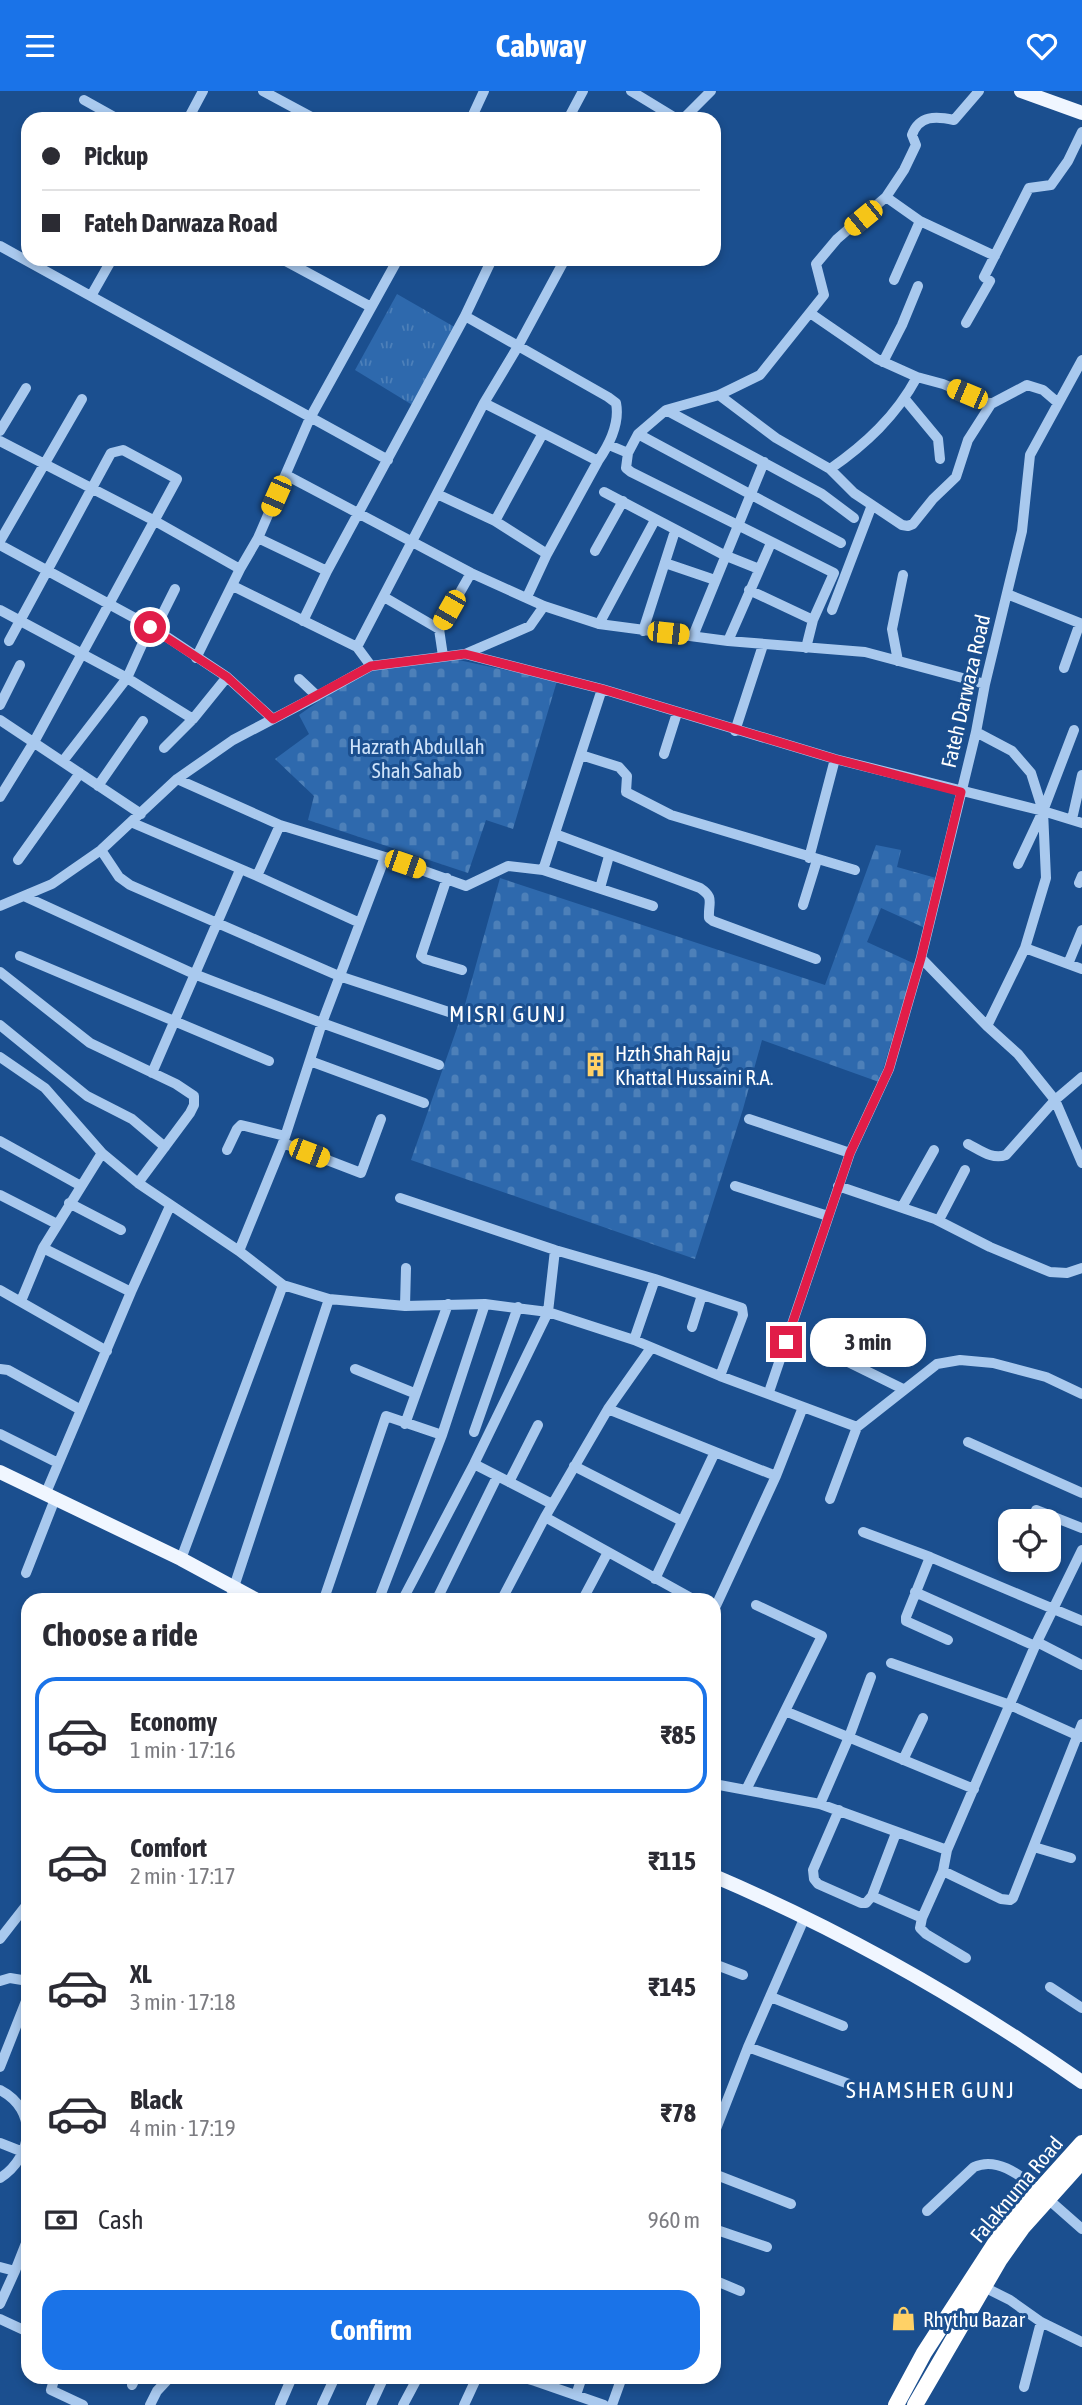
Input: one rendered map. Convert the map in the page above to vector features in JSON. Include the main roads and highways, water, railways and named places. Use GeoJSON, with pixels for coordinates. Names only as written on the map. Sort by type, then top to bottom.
{"type":"FeatureCollection","features":[{"type":"Feature","properties":{"kind":"highway","name":"Falaknuma Road"},"geometry":{"type":"LineString","coordinates":[[1044,2195],[1082,2143]]}},
{"type":"Feature","properties":{"kind":"highway","name":"Falaknuma Road"},"geometry":{"type":"LineString","coordinates":[[915,2405],[1003,2231],[1082,2161]]}},
{"type":"Feature","properties":{"kind":"highway","name":"Falaknuma Road"},"geometry":{"type":"LineString","coordinates":[[896,2405],[923,2353],[978,2283]]}},
{"type":"Feature","properties":{"kind":"main road"},"geometry":{"type":"LineString","coordinates":[[1021,91],[1082,113]]}},
{"type":"Feature","properties":{"kind":"main road"},"geometry":{"type":"LineString","coordinates":[[0,1472],[181,1559],[231,1593]]}},
{"type":"Feature","properties":{"kind":"main road"},"geometry":{"type":"LineString","coordinates":[[721,1879],[865,1949],[993,2022],[1082,2082]]}},
{"type":"Feature","properties":{"kind":"place","name":"Hzth Shah Raju Khattal Hussaini R.A."},"geometry":{"type":"Point","coordinates":[595,1065]}},
{"type":"Feature","properties":{"kind":"place","name":"Rhythu Bazar"},"geometry":{"type":"Point","coordinates":[903,2319]}},
{"type":"Feature","properties":{"kind":"district","name":"MISRI GUNJ"},"geometry":{"type":"Point","coordinates":[508,1014]}},
{"type":"Feature","properties":{"kind":"district","name":"SHAMSHER GUNJ"},"geometry":{"type":"Point","coordinates":[931,2090]}},
{"type":"Feature","properties":{"kind":"park label","name":"Hazrath Abdullah Shah Sahab"},"geometry":{"type":"Point","coordinates":[417,758]}}]}
